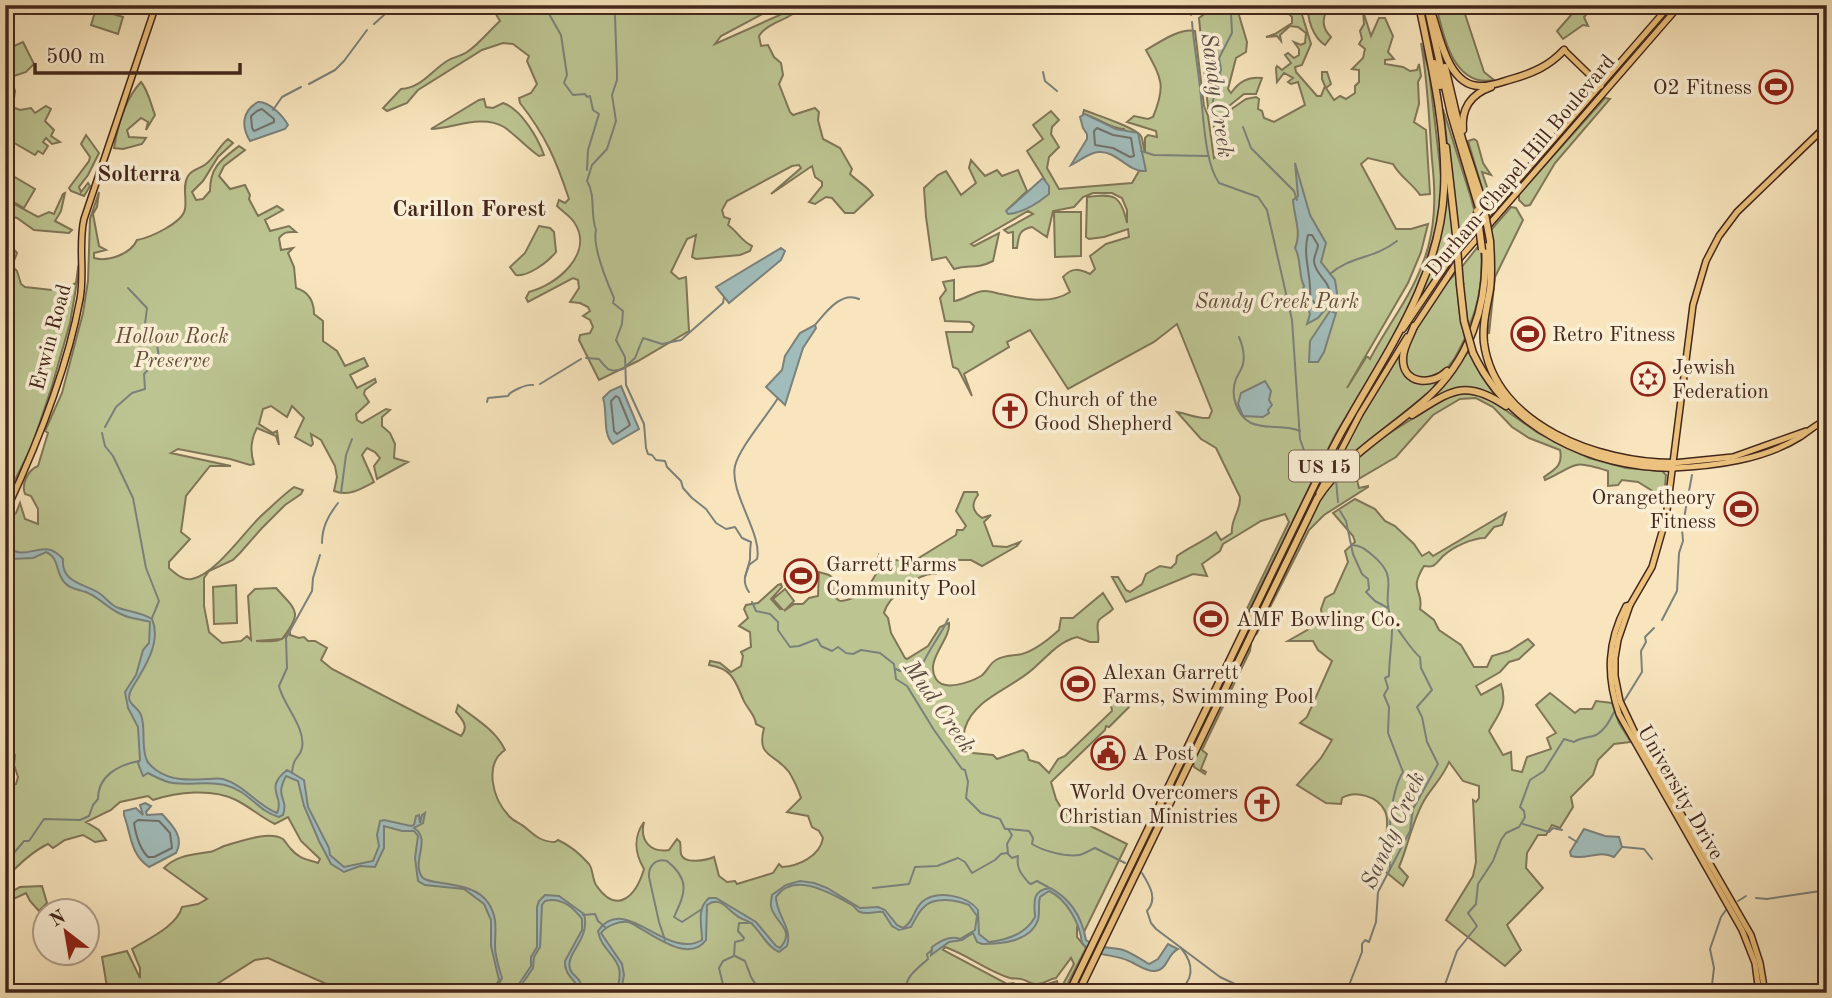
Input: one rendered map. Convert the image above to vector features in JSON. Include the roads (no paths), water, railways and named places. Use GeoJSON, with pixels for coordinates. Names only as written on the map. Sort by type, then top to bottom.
{"type":"FeatureCollection","features":[{"type":"Feature","properties":{"kind":"highway","name":"US 15"},"geometry":{"type":"LineString","coordinates":[[1387,355],[1430,265],[1442,214],[1444,168],[1433,79],[1419,5]]}},
{"type":"Feature","properties":{"kind":"highway"},"geometry":{"type":"LineString","coordinates":[[1428,6],[1452,67],[1461,78],[1473,85],[1488,85],[1535,72],[1565,51]]}},
{"type":"Feature","properties":{"kind":"highway"},"geometry":{"type":"LineString","coordinates":[[1428,6],[1462,138],[1476,179]]}},
{"type":"Feature","properties":{"kind":"highway"},"geometry":{"type":"LineString","coordinates":[[1415,326],[1404,353],[1405,367],[1418,381],[1433,381],[1443,375],[1455,361],[1475,317],[1486,246],[1480,207],[1454,128],[1428,6]]}},
{"type":"Feature","properties":{"kind":"highway"},"geometry":{"type":"LineString","coordinates":[[1427,45],[1453,139],[1480,207]]}},
{"type":"Feature","properties":{"kind":"highway"},"geometry":{"type":"LineString","coordinates":[[1565,51],[1538,74],[1485,89],[1468,104],[1463,126],[1476,179],[1490,286],[1484,340],[1493,371],[1511,398],[1535,421],[1584,446],[1622,457],[1673,465]]}},
{"type":"Feature","properties":{"kind":"highway"},"geometry":{"type":"LineString","coordinates":[[1433,79],[1449,162],[1464,321],[1473,353],[1488,380],[1517,413]]}},
{"type":"Feature","properties":{"kind":"highway","name":"US 15"},"geometry":{"type":"LineString","coordinates":[[1311,508],[1336,472],[1431,395],[1452,370],[1464,351],[1481,307],[1486,275],[1486,246]]}},
{"type":"Feature","properties":{"kind":"highway","name":"Durham-Chapel Hill Boulevard"},"geometry":{"type":"LineString","coordinates":[[1069,993],[1100,937],[1227,684],[1258,599],[1329,456],[1387,355]]}},
{"type":"Feature","properties":{"kind":"highway"},"geometry":{"type":"LineString","coordinates":[[1369,443],[1433,402],[1456,391],[1470,390],[1484,393],[1550,436],[1592,454],[1631,464],[1673,465]]}},
{"type":"Feature","properties":{"kind":"highway","name":"Durham-Chapel Hill Boulevard"},"geometry":{"type":"LineString","coordinates":[[1078,993],[1100,937],[1245,635],[1311,508]]}},
{"type":"Feature","properties":{"kind":"main road","name":"Erwin Road"},"geometry":{"type":"LineString","coordinates":[[5,513],[32,451],[65,358],[81,294],[82,232],[86,212],[156,5]]}},
{"type":"Feature","properties":{"kind":"main road","name":"Durham-Chapel Hill Boulevard"},"geometry":{"type":"LineString","coordinates":[[1387,355],[1451,256],[1670,5]]}},
{"type":"Feature","properties":{"kind":"main road","name":"Durham-Chapel Hill Boulevard"},"geometry":{"type":"LineString","coordinates":[[1311,508],[1354,424],[1434,293],[1460,258],[1680,5]]}},
{"type":"Feature","properties":{"kind":"main road"},"geometry":{"type":"LineString","coordinates":[[1565,51],[1605,91]]}},
{"type":"Feature","properties":{"kind":"main road","name":"University Drive"},"geometry":{"type":"LineString","coordinates":[[1762,993],[1755,963],[1742,930],[1626,728],[1614,700],[1610,671],[1611,646],[1626,606],[1630,605],[1647,576],[1667,514],[1693,302],[1706,261],[1719,236],[1737,212],[1827,125]]}},
{"type":"Feature","properties":{"kind":"main road"},"geometry":{"type":"LineString","coordinates":[[1673,465],[1733,457],[1763,448],[1806,431],[1827,418]]}},
{"type":"Feature","properties":{"kind":"water"},"geometry":{"type":"Polygon","coordinates":[[[258,102],[271,106],[288,125],[285,129],[250,141],[244,124],[246,114],[258,102]]]}},
{"type":"Feature","properties":{"kind":"water"},"geometry":{"type":"Polygon","coordinates":[[[1085,114],[1116,129],[1138,133],[1146,171],[1134,169],[1105,152],[1091,154],[1071,165],[1087,139],[1080,117],[1085,114]]]}},
{"type":"Feature","properties":{"kind":"water"},"geometry":{"type":"Polygon","coordinates":[[[1295,163],[1310,215],[1326,243],[1321,262],[1335,280],[1339,307],[1330,304],[1318,318],[1307,324],[1310,314],[1306,304],[1299,301],[1304,286],[1295,248],[1298,231],[1293,200],[1298,196],[1295,163]]]}},
{"type":"Feature","properties":{"kind":"water"},"geometry":{"type":"Polygon","coordinates":[[[1043,178],[1049,186],[1049,194],[1025,210],[1008,214],[1006,211],[1043,178]]]}},
{"type":"Feature","properties":{"kind":"water"},"geometry":{"type":"Polygon","coordinates":[[[781,248],[785,251],[781,260],[729,303],[716,287],[781,248]]]}},
{"type":"Feature","properties":{"kind":"water"},"geometry":{"type":"Polygon","coordinates":[[[1330,311],[1336,313],[1324,352],[1318,362],[1309,362],[1310,341],[1330,311]]]}},
{"type":"Feature","properties":{"kind":"water"},"geometry":{"type":"Polygon","coordinates":[[[815,325],[816,328],[803,348],[785,405],[766,387],[782,370],[785,356],[800,333],[815,325]]]}},
{"type":"Feature","properties":{"kind":"water"},"geometry":{"type":"Polygon","coordinates":[[[1265,381],[1271,391],[1269,400],[1272,405],[1269,413],[1263,417],[1243,416],[1238,404],[1241,393],[1265,381]]]}},
{"type":"Feature","properties":{"kind":"water"},"geometry":{"type":"Polygon","coordinates":[[[621,386],[639,429],[613,444],[606,429],[603,398],[621,386]]]}},
{"type":"Feature","properties":{"kind":"water"},"geometry":{"type":"Polygon","coordinates":[[[5,544],[20,553],[41,549],[55,552],[63,559],[65,573],[74,581],[99,593],[116,607],[152,619],[155,628],[153,646],[129,698],[141,715],[147,760],[156,770],[180,779],[223,779],[277,813],[279,802],[276,782],[287,770],[304,780],[308,807],[330,855],[344,867],[373,861],[379,846],[377,835],[380,821],[411,826],[419,815],[420,823],[425,813],[423,823],[414,828],[419,833],[422,844],[419,871],[426,880],[473,890],[489,904],[495,920],[496,954],[502,978],[498,986],[486,993],[499,980],[491,946],[491,920],[484,904],[464,889],[425,885],[418,881],[415,858],[418,836],[414,831],[384,826],[384,848],[375,867],[360,866],[344,872],[331,864],[319,841],[304,806],[298,781],[286,776],[281,789],[283,815],[279,817],[265,811],[242,792],[228,786],[214,783],[173,783],[148,773],[143,776],[138,763],[138,727],[128,708],[125,692],[136,675],[143,650],[149,643],[150,622],[123,615],[90,594],[68,586],[53,558],[46,552],[33,558],[11,559],[5,554],[5,544]]]}},
{"type":"Feature","properties":{"kind":"water"},"geometry":{"type":"Polygon","coordinates":[[[145,803],[151,806],[146,812],[147,815],[162,814],[170,822],[179,842],[176,853],[149,867],[135,850],[124,815],[124,811],[136,808],[143,815],[140,805],[145,803]]]}},
{"type":"Feature","properties":{"kind":"water"},"geometry":{"type":"Polygon","coordinates":[[[1584,829],[1605,836],[1619,837],[1622,847],[1614,857],[1603,854],[1571,856],[1570,852],[1584,829]]]}},
{"type":"Feature","properties":{"kind":"water"},"geometry":{"type":"Polygon","coordinates":[[[800,881],[827,888],[860,908],[878,907],[885,910],[897,925],[903,928],[919,905],[928,898],[944,895],[960,898],[978,910],[979,934],[989,942],[1009,938],[1027,928],[1035,917],[1037,894],[1050,888],[1074,910],[1082,924],[1086,940],[1091,943],[1123,950],[1149,964],[1158,959],[1168,944],[1178,949],[1163,968],[1155,971],[1093,951],[1082,943],[1079,928],[1067,906],[1049,891],[1040,897],[1039,917],[1034,927],[1022,937],[1006,942],[982,944],[977,942],[973,933],[962,940],[949,942],[931,955],[932,947],[938,943],[949,938],[960,939],[975,930],[977,916],[969,905],[934,901],[922,909],[911,927],[899,930],[892,926],[883,912],[862,913],[834,895],[802,885],[784,889],[776,897],[788,933],[787,946],[779,952],[771,947],[751,923],[719,902],[707,905],[706,940],[698,947],[679,948],[627,922],[607,928],[601,933],[622,964],[624,975],[621,991],[615,993],[620,972],[598,931],[609,921],[621,919],[633,922],[674,942],[688,944],[702,940],[702,907],[709,898],[716,898],[756,922],[780,948],[786,936],[783,926],[773,912],[772,895],[786,885],[800,881]]]}},
{"type":"Feature","properties":{"kind":"water"},"geometry":{"type":"Polygon","coordinates":[[[545,895],[559,896],[584,914],[584,931],[569,963],[585,993],[578,993],[577,985],[565,965],[582,930],[582,919],[566,904],[551,900],[542,905],[540,947],[534,957],[533,968],[516,993],[513,993],[531,966],[531,957],[537,947],[537,907],[545,895]]]}},
{"type":"Feature","properties":{"kind":"waterway"},"geometry":{"type":"LineString","coordinates":[[374,24],[395,5]]}},
{"type":"Feature","properties":{"kind":"waterway"},"geometry":{"type":"LineString","coordinates":[[544,5],[561,35],[567,75],[564,83],[573,95],[590,96],[593,110],[599,114],[588,150],[587,170]]}},
{"type":"Feature","properties":{"kind":"waterway","name":"Mud Creek"},"geometry":{"type":"LineString","coordinates":[[612,5],[615,16],[617,72],[612,95],[616,121],[607,149],[592,165],[587,181],[591,192],[598,254],[614,298],[613,303],[623,311],[616,340],[625,357],[626,385],[644,424],[648,454],[656,460],[665,461],[667,467],[681,481],[683,488],[706,509],[716,523],[726,529],[735,527],[742,538],[751,542],[745,579],[749,592]]}},
{"type":"Feature","properties":{"kind":"waterway","name":"Sandy Creek"},"geometry":{"type":"LineString","coordinates":[[1190,5],[1191,15]]}},
{"type":"Feature","properties":{"kind":"waterway"},"geometry":{"type":"LineString","coordinates":[[1211,109],[1221,69],[1219,58],[1232,33],[1231,12],[1227,5]]}},
{"type":"Feature","properties":{"kind":"waterway","name":"Sandy Creek"},"geometry":{"type":"LineString","coordinates":[[1192,22],[1206,142],[1214,175],[1219,183],[1258,197],[1267,210],[1292,320],[1300,439],[1307,459],[1317,468]]}},
{"type":"Feature","properties":{"kind":"waterway"},"geometry":{"type":"LineString","coordinates":[[309,84],[335,70],[367,30]]}},
{"type":"Feature","properties":{"kind":"waterway"},"geometry":{"type":"LineString","coordinates":[[1043,72],[1045,81],[1057,91]]}},
{"type":"Feature","properties":{"kind":"waterway"},"geometry":{"type":"LineString","coordinates":[[273,110],[282,97],[301,87]]}},
{"type":"Feature","properties":{"kind":"waterway"},"geometry":{"type":"LineString","coordinates":[[1243,127],[1251,148],[1294,191],[1297,200]]}},
{"type":"Feature","properties":{"kind":"waterway"},"geometry":{"type":"LineString","coordinates":[[1141,151],[1154,155],[1208,156]]}},
{"type":"Feature","properties":{"kind":"waterway"},"geometry":{"type":"LineString","coordinates":[[1330,274],[1397,241]]}},
{"type":"Feature","properties":{"kind":"waterway"},"geometry":{"type":"LineString","coordinates":[[105,427],[116,407],[132,393],[145,389],[144,374],[159,358],[156,337],[145,324],[147,308],[128,288]]}},
{"type":"Feature","properties":{"kind":"waterway"},"geometry":{"type":"LineString","coordinates":[[1273,299],[1286,296]]}},
{"type":"Feature","properties":{"kind":"waterway"},"geometry":{"type":"LineString","coordinates":[[625,367],[635,358],[643,338],[662,344],[681,340],[723,303],[724,297]]}},
{"type":"Feature","properties":{"kind":"waterway"},"geometry":{"type":"LineString","coordinates":[[815,325],[840,300],[852,297],[859,299]]}},
{"type":"Feature","properties":{"kind":"waterway"},"geometry":{"type":"LineString","coordinates":[[1239,337],[1244,361],[1234,391],[1241,415],[1257,425],[1300,431]]}},
{"type":"Feature","properties":{"kind":"waterway"},"geometry":{"type":"LineString","coordinates":[[586,358],[599,359],[611,370],[623,369]]}},
{"type":"Feature","properties":{"kind":"waterway"},"geometry":{"type":"LineString","coordinates":[[540,384],[581,359]]}},
{"type":"Feature","properties":{"kind":"waterway"},"geometry":{"type":"LineString","coordinates":[[487,402],[488,398],[508,396],[519,388],[533,385]]}},
{"type":"Feature","properties":{"kind":"waterway"},"geometry":{"type":"LineString","coordinates":[[745,577],[749,565],[757,559],[758,549],[737,488],[735,466],[747,441],[778,398]]}},
{"type":"Feature","properties":{"kind":"waterway"},"geometry":{"type":"LineString","coordinates":[[102,433],[105,446],[113,456],[133,498],[146,568],[159,601],[152,618]]}},
{"type":"Feature","properties":{"kind":"waterway"},"geometry":{"type":"LineString","coordinates":[[341,493],[346,455],[352,439]]}},
{"type":"Feature","properties":{"kind":"waterway"},"geometry":{"type":"LineString","coordinates":[[1662,620],[1677,591],[1682,529],[1692,475]]}},
{"type":"Feature","properties":{"kind":"waterway","name":"Sandy Creek"},"geometry":{"type":"LineString","coordinates":[[1336,480],[1338,502]]}},
{"type":"Feature","properties":{"kind":"waterway"},"geometry":{"type":"LineString","coordinates":[[322,543],[326,522],[338,503]]}},
{"type":"Feature","properties":{"kind":"waterway","name":"Sandy Creek"},"geometry":{"type":"LineString","coordinates":[[1340,511],[1346,521],[1353,554],[1362,574],[1368,579],[1369,589],[1366,592],[1388,608]]}},
{"type":"Feature","properties":{"kind":"waterway","name":"Sandy Creek"},"geometry":{"type":"LineString","coordinates":[[1346,993],[1362,952],[1362,944],[1365,940],[1369,942],[1376,922],[1378,892],[1410,831],[1413,809],[1438,764],[1427,742],[1417,707],[1432,690],[1421,668],[1420,657],[1391,618],[1386,570],[1367,550],[1352,545]]}},
{"type":"Feature","properties":{"kind":"waterway"},"geometry":{"type":"LineString","coordinates":[[292,773],[302,748],[301,732],[279,686],[287,668],[286,638],[312,591],[320,555]]}},
{"type":"Feature","properties":{"kind":"waterway","name":"Mud Creek"},"geometry":{"type":"LineString","coordinates":[[752,602],[756,611],[770,614],[778,622],[778,630],[790,647],[817,639],[821,646],[832,651],[838,647],[846,653],[853,654],[861,650],[880,653],[894,664],[896,679],[907,686],[934,730],[965,770],[968,782],[966,798],[981,813],[1000,819],[1012,835],[1007,844],[1008,853]]}},
{"type":"Feature","properties":{"kind":"waterway"},"geometry":{"type":"LineString","coordinates":[[896,669],[908,669],[913,673],[921,668],[948,619]]}},
{"type":"Feature","properties":{"kind":"waterway"},"geometry":{"type":"LineString","coordinates":[[1390,869],[1392,806],[1403,772],[1388,733],[1389,707],[1384,695],[1388,688],[1385,678],[1389,676],[1392,620]]}},
{"type":"Feature","properties":{"kind":"waterway"},"geometry":{"type":"LineString","coordinates":[[1624,701],[1642,672],[1641,651],[1646,642],[1645,637],[1654,628]]}},
{"type":"Feature","properties":{"kind":"waterway"},"geometry":{"type":"LineString","coordinates":[[1442,993],[1457,951],[1477,926],[1468,913],[1476,904],[1478,884],[1493,861],[1501,840],[1506,833],[1519,827],[1525,817],[1520,807],[1530,780],[1544,771],[1564,739],[1574,742],[1596,735],[1605,728],[1614,712]]}},
{"type":"Feature","properties":{"kind":"waterway"},"geometry":{"type":"LineString","coordinates":[[5,854],[13,854],[24,841],[29,841],[44,819],[80,820],[89,816],[105,778],[124,765],[139,761]]}},
{"type":"Feature","properties":{"kind":"waterway"},"geometry":{"type":"LineString","coordinates":[[1523,824],[1549,832],[1553,828],[1562,830]]}},
{"type":"Feature","properties":{"kind":"waterway"},"geometry":{"type":"LineString","coordinates":[[1009,829],[1029,831],[1033,838],[1032,844],[1048,851],[1074,855],[1095,848],[1125,863]]}},
{"type":"Feature","properties":{"kind":"waterway"},"geometry":{"type":"LineString","coordinates":[[1569,837],[1577,842]]}},
{"type":"Feature","properties":{"kind":"waterway"},"geometry":{"type":"LineString","coordinates":[[1623,847],[1644,849],[1652,859]]}},
{"type":"Feature","properties":{"kind":"waterway"},"geometry":{"type":"LineString","coordinates":[[873,888],[909,884],[915,867],[937,866],[958,858],[965,862],[972,873],[1001,854],[1007,853]]}},
{"type":"Feature","properties":{"kind":"waterway","name":"Mud Creek"},"geometry":{"type":"LineString","coordinates":[[1008,854],[1012,858],[1018,856],[1020,871],[1029,883],[1037,881],[1048,887]]}},
{"type":"Feature","properties":{"kind":"waterway"},"geometry":{"type":"LineString","coordinates":[[665,940],[649,877],[654,864],[667,861],[675,868],[683,882],[683,895],[674,917],[682,922],[702,909]]}},
{"type":"Feature","properties":{"kind":"waterway"},"geometry":{"type":"LineString","coordinates":[[1142,873],[1152,892],[1152,902],[1147,911],[1156,929],[1220,977],[1254,993]]}},
{"type":"Feature","properties":{"kind":"waterway"},"geometry":{"type":"LineString","coordinates":[[1756,898],[1767,899],[1827,890]]}},
{"type":"Feature","properties":{"kind":"waterway"},"geometry":{"type":"LineString","coordinates":[[1738,901],[1746,896]]}},
{"type":"Feature","properties":{"kind":"waterway"},"geometry":{"type":"LineString","coordinates":[[1711,993],[1714,968],[1710,949],[1726,910]]}},
{"type":"Feature","properties":{"kind":"waterway"},"geometry":{"type":"LineString","coordinates":[[583,915],[595,914],[605,927]]}},
{"type":"Feature","properties":{"kind":"waterway"},"geometry":{"type":"LineString","coordinates":[[725,993],[719,968],[723,961],[734,956],[735,942],[744,938],[738,931],[739,923],[752,923]]}},
{"type":"Feature","properties":{"kind":"waterway"},"geometry":{"type":"LineString","coordinates":[[1176,993],[1186,983],[1190,972],[1189,961],[1181,948]]}},
{"type":"Feature","properties":{"kind":"waterway"},"geometry":{"type":"LineString","coordinates":[[905,993],[909,977],[928,959],[927,954],[932,950]]}},
{"type":"Feature","properties":{"kind":"waterway"},"geometry":{"type":"LineString","coordinates":[[735,956],[745,961],[761,993]]}},
{"type":"Feature","properties":{"kind":"place","name":"O2 Fitness"},"geometry":{"type":"Point","coordinates":[1776,87]}},
{"type":"Feature","properties":{"kind":"place","name":"Retro Fitness"},"geometry":{"type":"Point","coordinates":[1528,334]}},
{"type":"Feature","properties":{"kind":"place","name":"Jewish Federation"},"geometry":{"type":"Point","coordinates":[1648,379]}},
{"type":"Feature","properties":{"kind":"place","name":"Church of the Good Shepherd"},"geometry":{"type":"Point","coordinates":[1010,411]}},
{"type":"Feature","properties":{"kind":"place","name":"Orangetheory Fitness"},"geometry":{"type":"Point","coordinates":[1741,509]}},
{"type":"Feature","properties":{"kind":"place","name":"Garrett Farms Community Pool"},"geometry":{"type":"Point","coordinates":[801,576]}},
{"type":"Feature","properties":{"kind":"place","name":"AMF Bowling Co."},"geometry":{"type":"Point","coordinates":[1211,619]}},
{"type":"Feature","properties":{"kind":"place","name":"Alexan Garrett Farms, Swimming Pool"},"geometry":{"type":"Point","coordinates":[1078,684]}},
{"type":"Feature","properties":{"kind":"place","name":"A Post"},"geometry":{"type":"Point","coordinates":[1108,753]}},
{"type":"Feature","properties":{"kind":"place","name":"World Overcomers Christian Ministries"},"geometry":{"type":"Point","coordinates":[1262,804]}},
{"type":"Feature","properties":{"kind":"district","name":"Solterra"},"geometry":{"type":"Point","coordinates":[139,173]}},
{"type":"Feature","properties":{"kind":"district","name":"Carillon Forest"},"geometry":{"type":"Point","coordinates":[469,208]}},
{"type":"Feature","properties":{"kind":"park label","name":"Sandy Creek Park"},"geometry":{"type":"Point","coordinates":[1277,301]}},
{"type":"Feature","properties":{"kind":"park label","name":"Hollow Rock Preserve"},"geometry":{"type":"Point","coordinates":[172,348]}}]}
